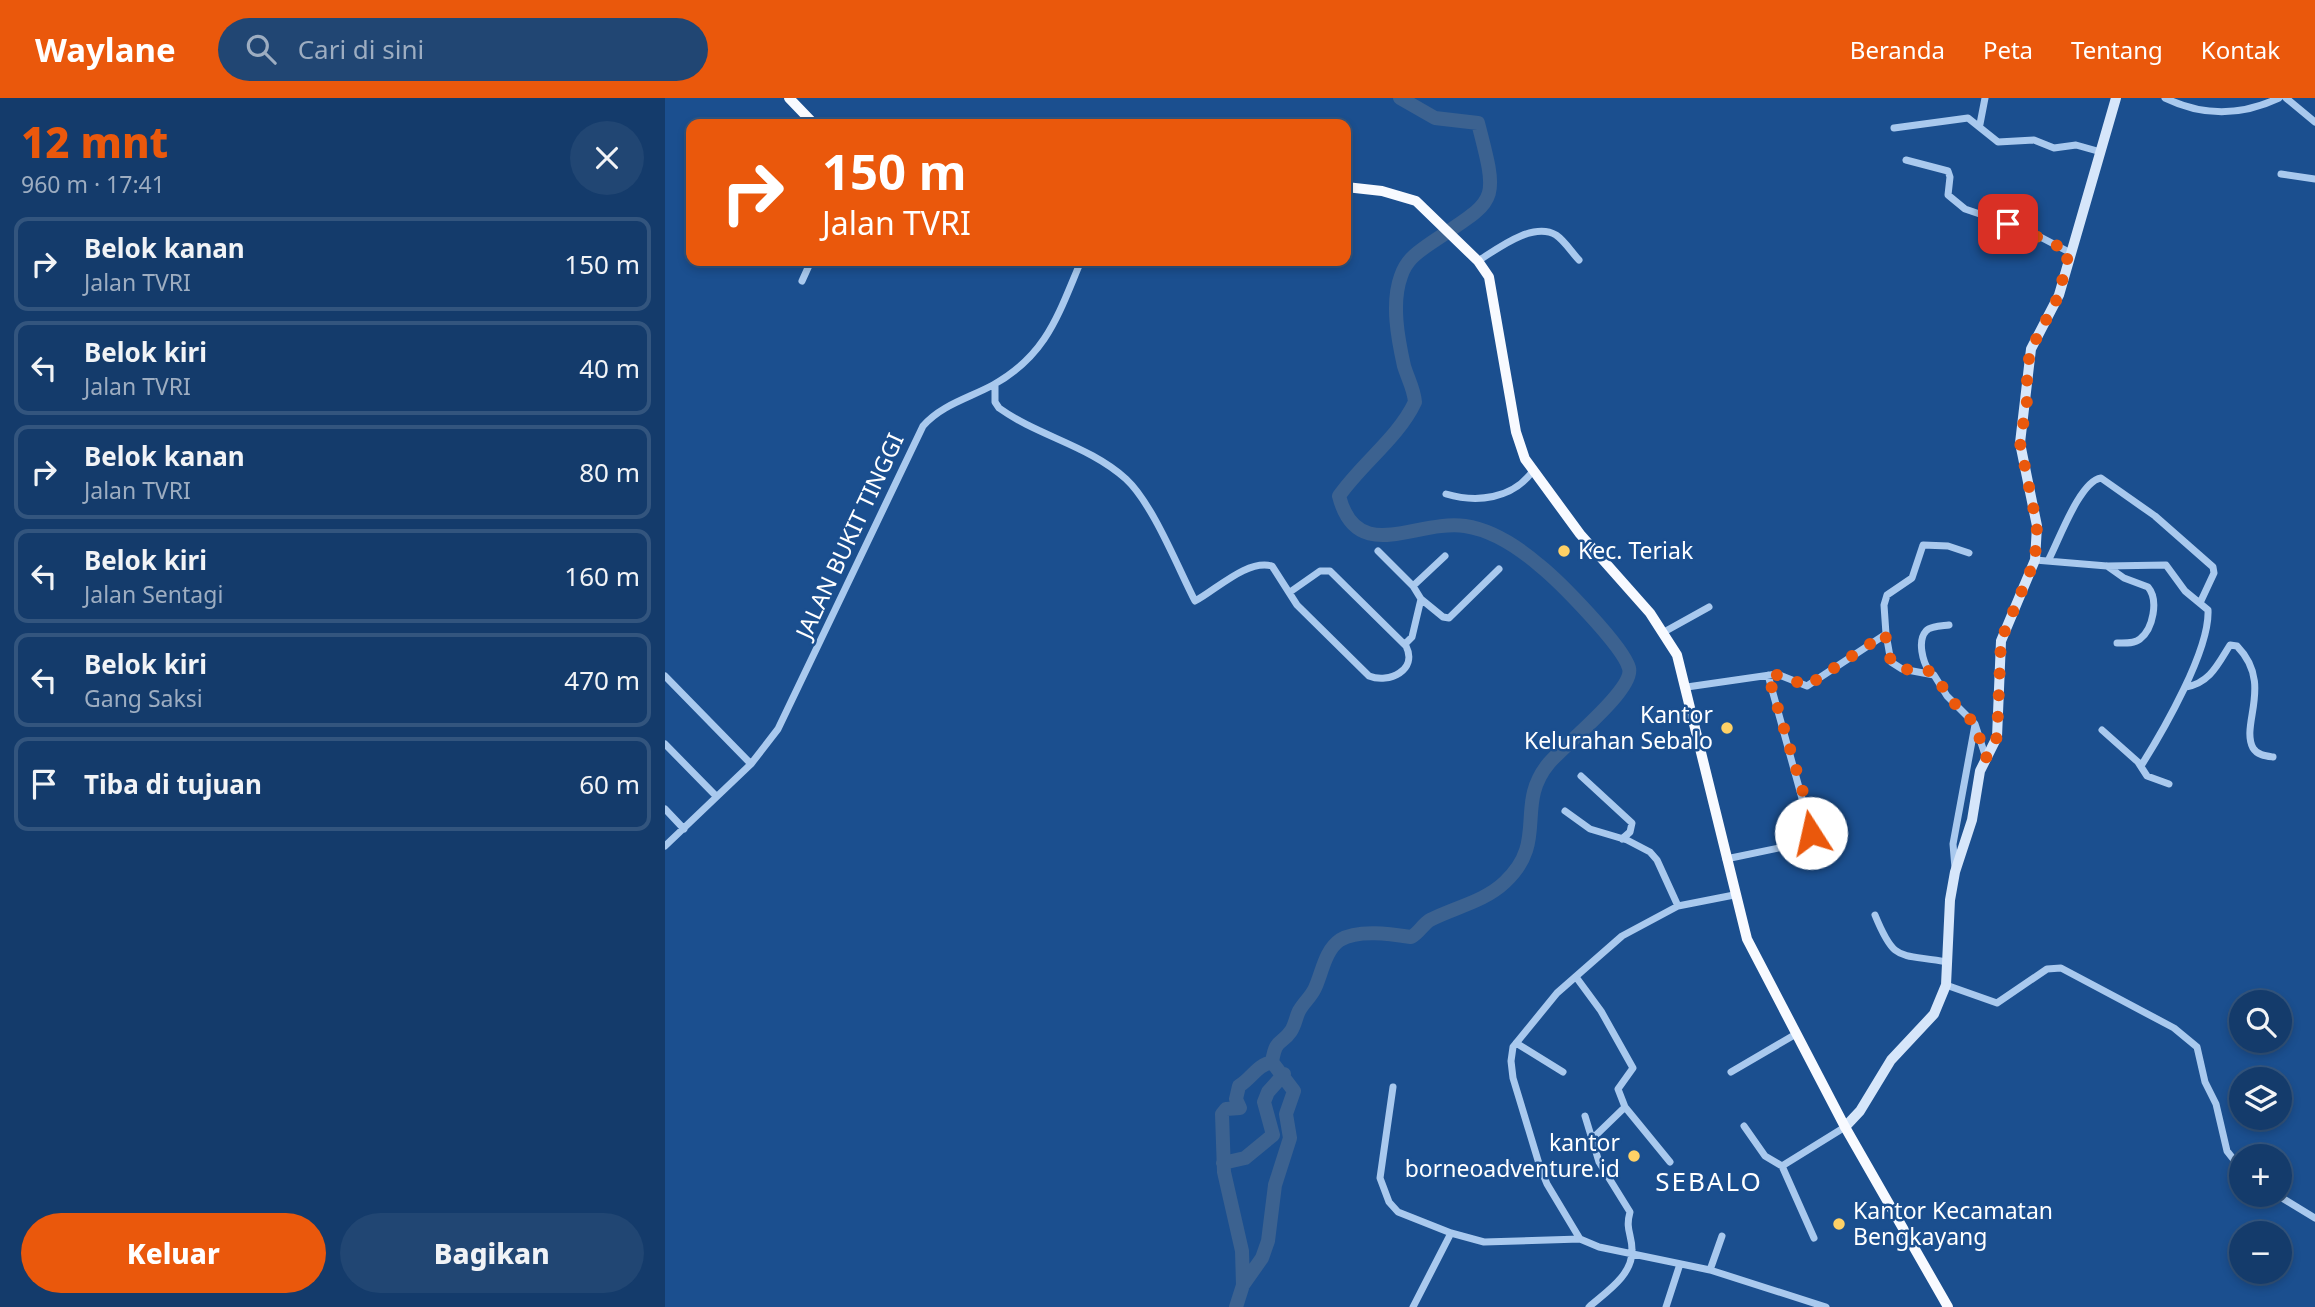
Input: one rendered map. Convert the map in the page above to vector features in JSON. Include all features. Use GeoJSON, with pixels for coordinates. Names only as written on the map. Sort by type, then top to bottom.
{"type":"FeatureCollection","features":[{"type":"Feature","properties":{"kind":"highway"},"geometry":{"type":"LineString","coordinates":[[789,98],[809,119]]}},
{"type":"Feature","properties":{"kind":"highway"},"geometry":{"type":"LineString","coordinates":[[1351,188],[1401,195],[1416,201],[1478,261],[1491,282],[1516,432],[1532,472],[1664,632],[1677,654],[1687,687],[1725,859],[1749,944],[1845,1127],[1948,1307]]}},
{"type":"Feature","properties":{"kind":"main road"},"geometry":{"type":"LineString","coordinates":[[1845,1127],[1860,1111],[1891,1060],[1934,1014],[1946,985],[1950,900],[1955,872],[1972,820],[1978,779],[1997,737],[2001,640],[2035,560],[2037,526],[2020,443],[2027,401],[2027,369],[2031,349],[2059,295],[2069,251],[2116,98]]}},
{"type":"Feature","properties":{"kind":"street"},"geometry":{"type":"LineString","coordinates":[[1980,124],[1985,98]]}},
{"type":"Feature","properties":{"kind":"street"},"geometry":{"type":"LineString","coordinates":[[2165,98],[2193,109],[2214,113],[2260,107],[2280,98]]}},
{"type":"Feature","properties":{"kind":"street"},"geometry":{"type":"LineString","coordinates":[[2286,98],[2315,122]]}},
{"type":"Feature","properties":{"kind":"street"},"geometry":{"type":"LineString","coordinates":[[1894,128],[1965,117],[1980,124],[1998,142],[2034,140],[2054,148],[2076,145],[2101,152]]}},
{"type":"Feature","properties":{"kind":"street"},"geometry":{"type":"LineString","coordinates":[[1906,160],[1948,171],[1948,195],[1965,209],[2027,230],[2069,251]]}},
{"type":"Feature","properties":{"kind":"street"},"geometry":{"type":"LineString","coordinates":[[2281,174],[2315,179]]}},
{"type":"Feature","properties":{"kind":"street"},"geometry":{"type":"LineString","coordinates":[[1478,261],[1523,236],[1537,232],[1557,236],[1579,260]]}},
{"type":"Feature","properties":{"kind":"street"},"geometry":{"type":"LineString","coordinates":[[802,281],[809,266]]}},
{"type":"Feature","properties":{"kind":"street","name":"JALAN BUKIT TINGGI"},"geometry":{"type":"LineString","coordinates":[[665,846],[751,764],[782,722],[920,431],[935,414],[995,384],[1040,349],[1078,266]]}},
{"type":"Feature","properties":{"kind":"street"},"geometry":{"type":"LineString","coordinates":[[995,384],[995,402],[999,408],[1102,463],[1126,479],[1148,510],[1195,601],[1247,570],[1263,564],[1275,568],[1290,592],[1306,614],[1371,678],[1392,677],[1406,668],[1410,655],[1405,644],[1327,570],[1320,571],[1290,592]]}},
{"type":"Feature","properties":{"kind":"street"},"geometry":{"type":"LineString","coordinates":[[1446,494],[1468,500],[1496,496],[1521,484],[1532,472]]}},
{"type":"Feature","properties":{"kind":"street"},"geometry":{"type":"LineString","coordinates":[[2049,559],[2086,488],[2094,480],[2101,478],[2155,516],[2213,567],[2214,573],[2200,603]]}},
{"type":"Feature","properties":{"kind":"street"},"geometry":{"type":"LineString","coordinates":[[1929,671],[1905,669],[1890,660],[1885,634],[1885,598],[1889,592],[1912,578],[1923,545],[1948,546],[1969,552]]}},
{"type":"Feature","properties":{"kind":"street"},"geometry":{"type":"LineString","coordinates":[[1378,551],[1413,586],[1421,599],[1443,617],[1449,618],[1499,569]]}},
{"type":"Feature","properties":{"kind":"street"},"geometry":{"type":"LineString","coordinates":[[1413,586],[1445,556]]}},
{"type":"Feature","properties":{"kind":"street"},"geometry":{"type":"LineString","coordinates":[[2035,560],[2049,559],[2107,566],[2168,566],[2185,591],[2208,610],[2186,687],[2141,766]]}},
{"type":"Feature","properties":{"kind":"street"},"geometry":{"type":"LineString","coordinates":[[2107,566],[2124,578],[2148,587],[2154,598],[2151,622],[2140,639],[2117,643]]}},
{"type":"Feature","properties":{"kind":"street"},"geometry":{"type":"LineString","coordinates":[[1405,644],[1412,637],[1421,599]]}},
{"type":"Feature","properties":{"kind":"street"},"geometry":{"type":"LineString","coordinates":[[1664,632],[1709,607]]}},
{"type":"Feature","properties":{"kind":"street"},"geometry":{"type":"LineString","coordinates":[[1949,625],[1929,628],[1925,633],[1922,658],[1954,704],[1975,724],[1986,758]]}},
{"type":"Feature","properties":{"kind":"street"},"geometry":{"type":"LineString","coordinates":[[1687,687],[1768,675],[1780,675],[1807,686],[1885,634]]}},
{"type":"Feature","properties":{"kind":"street"},"geometry":{"type":"LineString","coordinates":[[2186,687],[2197,684],[2215,671],[2229,645],[2237,646],[2244,655],[2255,687],[2256,702],[2250,734],[2252,747],[2258,754],[2273,757]]}},
{"type":"Feature","properties":{"kind":"street"},"geometry":{"type":"LineString","coordinates":[[1725,859],[1798,844],[1806,841],[1811,831],[1768,675]]}},
{"type":"Feature","properties":{"kind":"street"},"geometry":{"type":"LineString","coordinates":[[665,676],[751,764]]}},
{"type":"Feature","properties":{"kind":"street"},"geometry":{"type":"LineString","coordinates":[[1955,872],[1953,844],[1975,724]]}},
{"type":"Feature","properties":{"kind":"street"},"geometry":{"type":"LineString","coordinates":[[2102,730],[2141,766],[2149,778],[2169,784]]}},
{"type":"Feature","properties":{"kind":"street"},"geometry":{"type":"LineString","coordinates":[[665,744],[716,796]]}},
{"type":"Feature","properties":{"kind":"street"},"geometry":{"type":"LineString","coordinates":[[1581,776],[1632,823],[1630,832],[1622,839]]}},
{"type":"Feature","properties":{"kind":"street"},"geometry":{"type":"LineString","coordinates":[[665,809],[684,829]]}},
{"type":"Feature","properties":{"kind":"street"},"geometry":{"type":"LineString","coordinates":[[1565,811],[1590,829],[1636,844],[1654,856],[1678,906]]}},
{"type":"Feature","properties":{"kind":"street"},"geometry":{"type":"LineString","coordinates":[[1580,1240],[1540,1167],[1511,1068],[1512,1052],[1516,1043],[1557,993],[1626,933],[1678,906],[1734,895]]}},
{"type":"Feature","properties":{"kind":"street"},"geometry":{"type":"LineString","coordinates":[[1875,915],[1887,945],[1894,952],[1947,962]]}},
{"type":"Feature","properties":{"kind":"street"},"geometry":{"type":"LineString","coordinates":[[1946,985],[1997,1003],[2047,969],[2061,968],[2174,1028],[2199,1050],[2205,1082],[2216,1104],[2229,1157]]}},
{"type":"Feature","properties":{"kind":"street"},"geometry":{"type":"LineString","coordinates":[[1576,977],[1601,1011],[1632,1065],[1632,1073],[1618,1089],[1625,1107],[1670,1162]]}},
{"type":"Feature","properties":{"kind":"street"},"geometry":{"type":"LineString","coordinates":[[1731,1072],[1795,1034]]}},
{"type":"Feature","properties":{"kind":"street"},"geometry":{"type":"LineString","coordinates":[[1516,1043],[1563,1072]]}},
{"type":"Feature","properties":{"kind":"street"},"geometry":{"type":"LineString","coordinates":[[1393,1087],[1385,1128],[1381,1185],[1394,1209],[1451,1233],[1484,1242],[1580,1240],[1710,1270],[1826,1307]]}},
{"type":"Feature","properties":{"kind":"street"},"geometry":{"type":"LineString","coordinates":[[1592,1139],[1625,1107]]}},
{"type":"Feature","properties":{"kind":"street"},"geometry":{"type":"LineString","coordinates":[[1585,1116],[1606,1175],[1630,1212],[1626,1230],[1633,1252],[1621,1278],[1589,1307]]}},
{"type":"Feature","properties":{"kind":"street"},"geometry":{"type":"LineString","coordinates":[[1744,1126],[1765,1156],[1782,1166],[1814,1238]]}},
{"type":"Feature","properties":{"kind":"street"},"geometry":{"type":"LineString","coordinates":[[1782,1166],[1845,1127]]}},
{"type":"Feature","properties":{"kind":"street"},"geometry":{"type":"LineString","coordinates":[[2292,1204],[2315,1218]]}},
{"type":"Feature","properties":{"kind":"street"},"geometry":{"type":"LineString","coordinates":[[1413,1307],[1451,1233]]}},
{"type":"Feature","properties":{"kind":"street"},"geometry":{"type":"LineString","coordinates":[[1710,1270],[1722,1236]]}},
{"type":"Feature","properties":{"kind":"street"},"geometry":{"type":"LineString","coordinates":[[1617,1250],[1629,1239]]}},
{"type":"Feature","properties":{"kind":"street"},"geometry":{"type":"LineString","coordinates":[[1666,1307],[1680,1264]]}},
{"type":"Feature","properties":{"kind":"waterway"},"geometry":{"type":"LineString","coordinates":[[1236,1307],[1243,1285],[1262,1258],[1268,1241],[1275,1185],[1290,1138],[1286,1114],[1294,1091],[1272,1062],[1274,1054],[1277,1045],[1294,1026],[1331,950],[1340,940],[1356,934],[1411,937],[1430,920],[1479,899],[1505,882],[1526,852],[1531,808],[1539,778],[1549,763],[1611,702],[1628,677],[1629,668],[1624,658],[1603,630],[1548,573],[1513,546],[1495,535],[1465,526],[1446,526],[1390,535],[1374,534],[1359,529],[1348,517],[1339,496],[1390,439],[1415,402],[1404,366],[1396,321],[1396,298],[1403,271],[1419,252],[1480,208],[1487,198],[1490,186],[1478,123],[1435,118],[1400,98]]}},
{"type":"Feature","properties":{"kind":"waterway"},"geometry":{"type":"LineString","coordinates":[[1243,1285],[1242,1251],[1224,1172],[1222,1114],[1226,1109],[1240,1108],[1236,1099],[1239,1086],[1262,1066],[1272,1062]]}},
{"type":"Feature","properties":{"kind":"waterway"},"geometry":{"type":"LineString","coordinates":[[1223,1163],[1245,1158],[1273,1135],[1264,1102],[1268,1092],[1284,1074]]}},
{"type":"Feature","properties":{"kind":"place","name":"Kec. Teriak"},"geometry":{"type":"Point","coordinates":[1564,551]}},
{"type":"Feature","properties":{"kind":"place","name":"Kantor Kelurahan Sebalo"},"geometry":{"type":"Point","coordinates":[1727,728]}},
{"type":"Feature","properties":{"kind":"place","name":"kantor borneoadventure.id"},"geometry":{"type":"Point","coordinates":[1634,1156]}},
{"type":"Feature","properties":{"kind":"place","name":"Kantor Kecamatan Bengkayang"},"geometry":{"type":"Point","coordinates":[1839,1224]}},
{"type":"Feature","properties":{"kind":"district","name":"SEBALO"},"geometry":{"type":"Point","coordinates":[1709,1182]}},
{"type":"Feature","properties":{"kind":"route"},"geometry":{"type":"LineString","coordinates":[[1811,833],[1805,799],[1768,675],[1777,674],[1807,686],[1885,634],[1891,662],[1902,669],[1929,671],[1938,678],[1947,696],[1975,724],[1986,758],[1997,737],[2000,709],[1998,659],[2001,640],[2012,609],[2030,575],[2037,540],[2037,526],[2020,443],[2027,401],[2027,369],[2031,349],[2059,295],[2069,251],[2042,240],[2027,230],[2008,224]]}}]}
